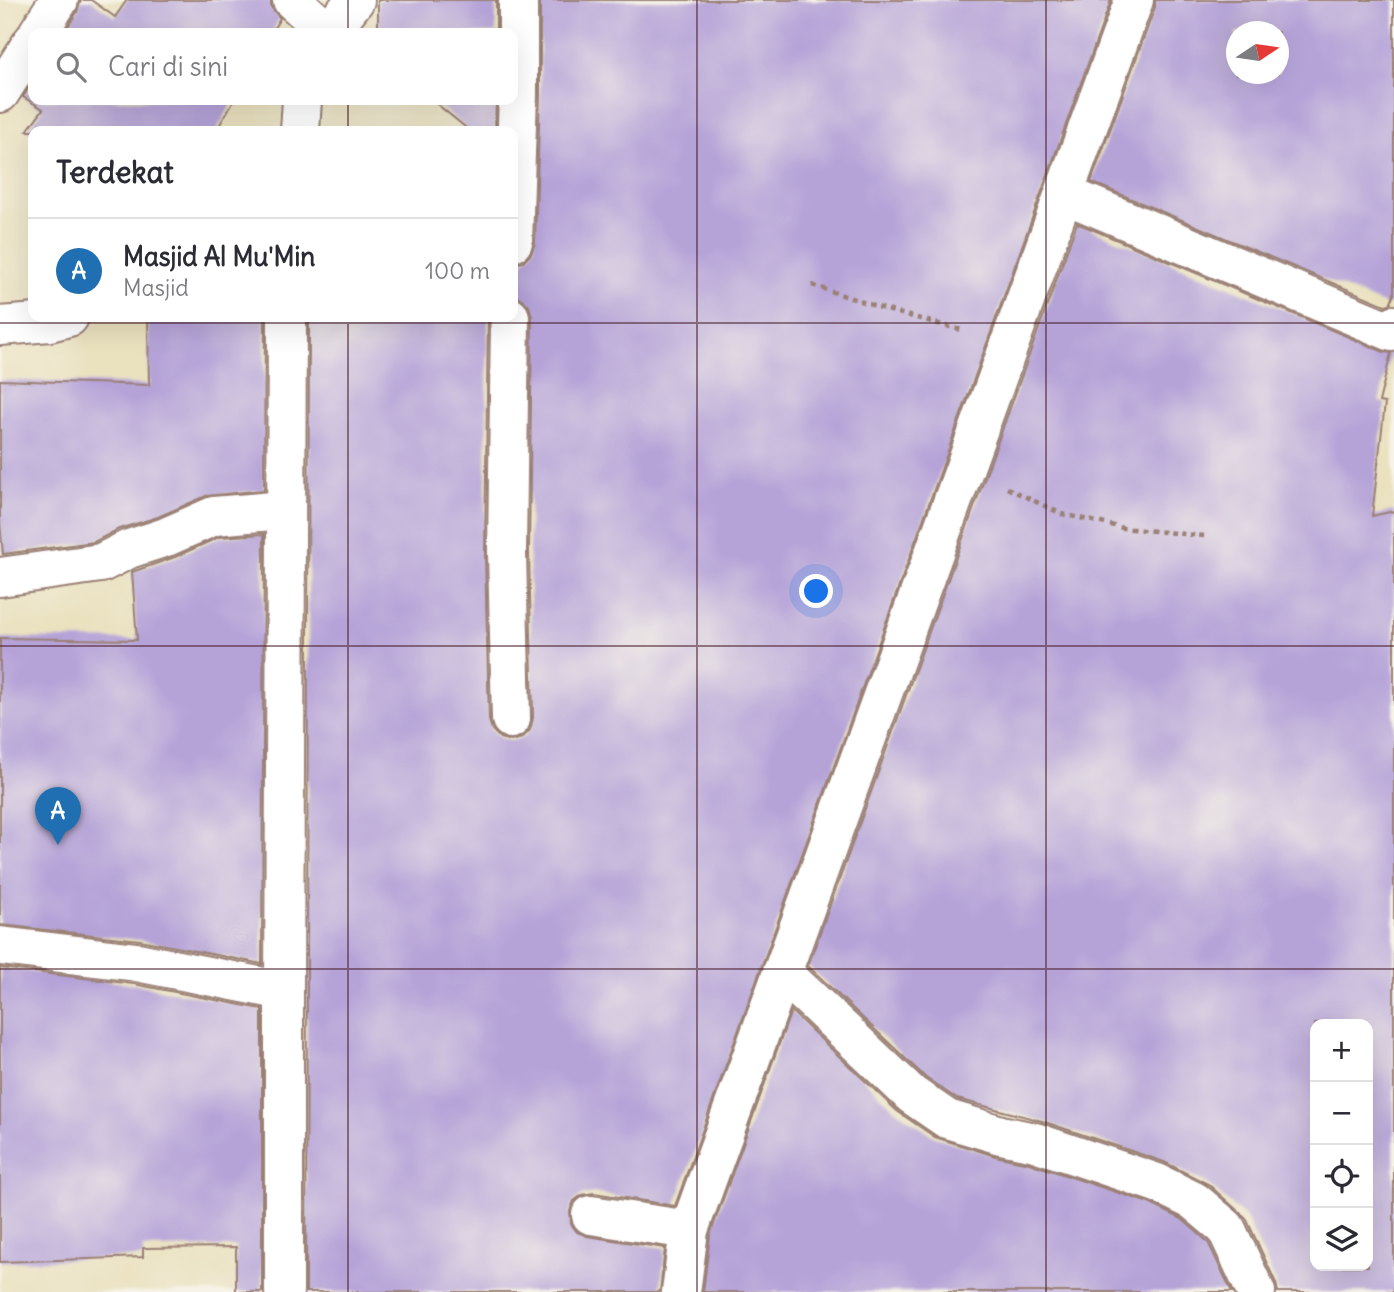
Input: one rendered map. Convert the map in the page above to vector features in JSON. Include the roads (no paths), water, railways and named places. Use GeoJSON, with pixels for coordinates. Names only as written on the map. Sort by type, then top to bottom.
{"type":"FeatureCollection","features":[{"type":"Feature","properties":{"kind":"street"},"geometry":{"type":"LineString","coordinates":[[41,28],[59,0]]}},
{"type":"Feature","properties":{"kind":"street"},"geometry":{"type":"LineString","coordinates":[[292,0],[319,28]]}},
{"type":"Feature","properties":{"kind":"street"},"geometry":{"type":"LineString","coordinates":[[326,28],[339,20],[355,0]]}},
{"type":"Feature","properties":{"kind":"street"},"geometry":{"type":"LineString","coordinates":[[518,0],[518,94]]}},
{"type":"Feature","properties":{"kind":"street"},"geometry":{"type":"LineString","coordinates":[[681,1292],[689,1230],[1134,0]]}},
{"type":"Feature","properties":{"kind":"street"},"geometry":{"type":"LineString","coordinates":[[0,93],[28,49]]}},
{"type":"Feature","properties":{"kind":"street"},"geometry":{"type":"LineString","coordinates":[[300,126],[302,105]]}},
{"type":"Feature","properties":{"kind":"street"},"geometry":{"type":"LineString","coordinates":[[517,126],[518,105]]}},
{"type":"Feature","properties":{"kind":"street"},"geometry":{"type":"LineString","coordinates":[[1064,194],[1392,332],[1394,325]]}},
{"type":"Feature","properties":{"kind":"street"},"geometry":{"type":"LineString","coordinates":[[0,326],[50,322]]}},
{"type":"Feature","properties":{"kind":"street"},"geometry":{"type":"LineString","coordinates":[[284,1292],[285,510],[288,322]]}},
{"type":"Feature","properties":{"kind":"street"},"geometry":{"type":"LineString","coordinates":[[510,322],[507,553],[511,719]]}},
{"type":"Feature","properties":{"kind":"street"},"geometry":{"type":"LineString","coordinates":[[0,577],[101,563],[129,549],[214,516],[285,510]]}},
{"type":"Feature","properties":{"kind":"street"},"geometry":{"type":"LineString","coordinates":[[0,946],[137,962],[284,991]]}},
{"type":"Feature","properties":{"kind":"street"},"geometry":{"type":"LineString","coordinates":[[782,972],[912,1095],[947,1119],[1048,1146],[1157,1183],[1194,1201],[1226,1228],[1256,1292]]}},
{"type":"Feature","properties":{"kind":"street"},"geometry":{"type":"LineString","coordinates":[[591,1215],[689,1230]]}},
{"type":"Feature","properties":{"kind":"place","name":"Masjid Al Mu'Min"},"geometry":{"type":"Point","coordinates":[58,845]}}]}
